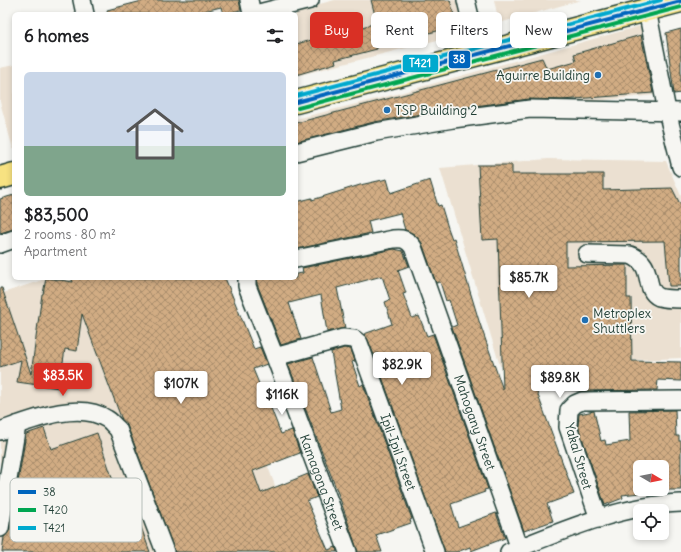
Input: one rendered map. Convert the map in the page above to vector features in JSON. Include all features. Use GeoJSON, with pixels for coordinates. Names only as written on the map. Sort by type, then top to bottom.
{"type":"FeatureCollection","features":[{"type":"Feature","properties":{"kind":"highway"},"geometry":{"type":"LineString","coordinates":[[298,101],[479,54],[649,5],[681,1]]}},
{"type":"Feature","properties":{"kind":"highway"},"geometry":{"type":"LineString","coordinates":[[0,178],[12,175]]}},
{"type":"Feature","properties":{"kind":"street"},"geometry":{"type":"LineString","coordinates":[[82,0],[85,12]]}},
{"type":"Feature","properties":{"kind":"street"},"geometry":{"type":"LineString","coordinates":[[249,0],[252,12]]}},
{"type":"Feature","properties":{"kind":"street"},"geometry":{"type":"LineString","coordinates":[[263,12],[310,0]]}},
{"type":"Feature","properties":{"kind":"street"},"geometry":{"type":"LineString","coordinates":[[466,0],[479,54]]}},
{"type":"Feature","properties":{"kind":"street"},"geometry":{"type":"LineString","coordinates":[[649,5],[674,111],[681,167]]}},
{"type":"Feature","properties":{"kind":"street"},"geometry":{"type":"LineString","coordinates":[[298,152],[376,132],[453,119],[530,109],[674,111]]}},
{"type":"Feature","properties":{"kind":"street","name":"Mahogany Street"},"geometry":{"type":"LineString","coordinates":[[298,259],[393,239],[405,239],[413,247],[516,551]]}},
{"type":"Feature","properties":{"kind":"street"},"geometry":{"type":"LineString","coordinates":[[0,244],[12,240]]}},
{"type":"Feature","properties":{"kind":"street"},"geometry":{"type":"LineString","coordinates":[[587,254],[630,254],[644,264],[650,287],[655,294],[663,298],[681,299]]}},
{"type":"Feature","properties":{"kind":"street","name":"Kamagong Street"},"geometry":{"type":"LineString","coordinates":[[247,280],[247,286],[348,552]]}},
{"type":"Feature","properties":{"kind":"street","name":"Ipil-Ipil Street"},"geometry":{"type":"LineString","coordinates":[[275,357],[343,338],[354,339],[359,343],[435,552]]}},
{"type":"Feature","properties":{"kind":"street","name":"Yakal Street"},"geometry":{"type":"LineString","coordinates":[[599,519],[568,427],[569,410],[575,404],[582,401],[681,400]]}},
{"type":"Feature","properties":{"kind":"street"},"geometry":{"type":"LineString","coordinates":[[0,431],[70,410],[94,413],[107,419],[118,429],[137,478]]}},
{"type":"Feature","properties":{"kind":"street"},"geometry":{"type":"LineString","coordinates":[[0,528],[17,425]]}},
{"type":"Feature","properties":{"kind":"street"},"geometry":{"type":"LineString","coordinates":[[142,492],[165,552]]}},
{"type":"Feature","properties":{"kind":"street"},"geometry":{"type":"LineString","coordinates":[[516,551],[599,519],[650,505],[681,503]]}},
{"type":"Feature","properties":{"kind":"shaded area"},"geometry":{"type":"Polygon","coordinates":[[[335,0],[457,0],[460,12],[436,12],[436,40],[428,42],[428,12],[371,12],[371,48],[406,48],[298,75],[298,12],[288,12],[335,0]]]}},
{"type":"Feature","properties":{"kind":"shaded area"},"geometry":{"type":"Polygon","coordinates":[[[494,0],[581,0],[538,12],[510,12],[510,20],[502,22],[502,12],[497,12],[494,0]]]}},
{"type":"Feature","properties":{"kind":"shaded area"},"geometry":{"type":"Polygon","coordinates":[[[640,26],[656,95],[562,104],[298,147],[298,118],[396,94],[561,48],[567,48],[567,46],[640,26]]]}},
{"type":"Feature","properties":{"kind":"shaded area"},"geometry":{"type":"Polygon","coordinates":[[[12,65],[12,145],[0,102],[0,68],[12,65]]]}},
{"type":"Feature","properties":{"kind":"shaded area"},"geometry":{"type":"Polygon","coordinates":[[[548,159],[666,161],[681,196],[681,358],[500,366],[440,168],[548,159]]]}},
{"type":"Feature","properties":{"kind":"shaded area"},"geometry":{"type":"Polygon","coordinates":[[[42,280],[198,280],[300,552],[0,552],[0,294],[42,280]]]}},
{"type":"Feature","properties":{"kind":"building"},"geometry":{"type":"Polygon","coordinates":[[[146,0],[239,0],[241,10],[222,12],[221,7],[200,12],[108,12],[107,10],[146,0]]]}},
{"type":"Feature","properties":{"kind":"building"},"geometry":{"type":"Polygon","coordinates":[[[371,0],[450,0],[453,12],[436,12],[436,31],[428,33],[428,12],[374,12],[371,0]]]}},
{"type":"Feature","properties":{"kind":"building"},"geometry":{"type":"Polygon","coordinates":[[[371,25],[371,48],[377,49],[335,60],[336,63],[298,74],[298,43],[310,40],[310,48],[363,48],[363,27],[371,25]]]}},
{"type":"Feature","properties":{"kind":"building"},"geometry":{"type":"Polygon","coordinates":[[[681,29],[681,93],[674,94],[666,33],[681,29]]]}},
{"type":"Feature","properties":{"kind":"building"},"geometry":{"type":"Polygon","coordinates":[[[641,35],[653,93],[562,100],[529,99],[452,109],[374,122],[298,141],[298,122],[542,58],[547,69],[576,61],[574,54],[641,35]]]}},
{"type":"Feature","properties":{"kind":"building"},"geometry":{"type":"Polygon","coordinates":[[[478,165],[512,165],[512,174],[603,174],[603,190],[672,188],[681,206],[681,286],[669,286],[665,241],[566,242],[566,266],[627,265],[627,298],[631,298],[632,361],[681,362],[681,381],[658,380],[657,390],[581,391],[535,387],[574,494],[547,504],[553,521],[524,531],[452,327],[457,325],[449,300],[446,301],[440,282],[436,283],[422,243],[414,234],[405,230],[400,213],[368,221],[371,233],[298,249],[298,202],[312,198],[312,200],[360,185],[387,179],[391,193],[430,180],[438,206],[441,205],[452,239],[454,238],[479,321],[503,390],[498,239],[482,240],[478,165]]]}},
{"type":"Feature","properties":{"kind":"building"},"geometry":{"type":"Polygon","coordinates":[[[12,196],[12,230],[0,233],[0,199],[12,196]]]}},
{"type":"Feature","properties":{"kind":"building"},"geometry":{"type":"Polygon","coordinates":[[[394,249],[403,251],[409,266],[398,270],[406,293],[403,294],[412,318],[419,316],[427,336],[433,334],[488,489],[484,490],[485,492],[451,504],[458,527],[496,513],[505,538],[471,551],[470,547],[457,552],[445,552],[382,377],[386,376],[378,353],[374,355],[364,334],[392,324],[385,302],[390,300],[382,276],[337,288],[345,328],[327,332],[321,295],[289,303],[301,339],[281,345],[257,284],[257,280],[298,280],[298,274],[303,273],[302,268],[394,249]]]}},
{"type":"Feature","properties":{"kind":"building"},"geometry":{"type":"Polygon","coordinates":[[[46,280],[73,282],[72,280],[226,280],[254,349],[260,347],[267,364],[253,369],[262,391],[264,390],[281,434],[292,430],[300,453],[253,471],[261,493],[308,474],[317,497],[307,501],[328,550],[336,547],[337,552],[175,552],[127,425],[122,420],[82,314],[77,351],[65,349],[59,388],[17,382],[21,360],[0,367],[0,288],[2,288],[31,374],[46,280]]]}},
{"type":"Feature","properties":{"kind":"building"},"geometry":{"type":"Polygon","coordinates":[[[344,348],[351,349],[355,361],[352,362],[360,386],[363,384],[412,519],[410,520],[411,523],[376,535],[382,552],[358,552],[339,496],[288,364],[313,357],[331,412],[341,409],[331,352],[344,348]]]}},
{"type":"Feature","properties":{"kind":"building"},"geometry":{"type":"Polygon","coordinates":[[[675,410],[676,436],[679,436],[679,441],[681,441],[681,490],[669,490],[669,460],[633,460],[633,494],[622,495],[623,498],[605,505],[578,426],[579,414],[594,411],[601,441],[605,440],[606,445],[630,441],[629,411],[675,410]]]}},
{"type":"Feature","properties":{"kind":"building"},"geometry":{"type":"Polygon","coordinates":[[[44,428],[51,449],[97,433],[112,478],[19,478],[26,434],[44,428]]]}},
{"type":"Feature","properties":{"kind":"building"},"geometry":{"type":"Polygon","coordinates":[[[10,530],[10,542],[142,542],[142,530],[150,552],[2,552],[4,537],[10,530]]]}},
{"type":"Feature","properties":{"kind":"transit line","name":"T421"},"geometry":{"type":"LineString","coordinates":[[298,95],[661,0]]}},
{"type":"Feature","properties":{"kind":"transit line","name":"38"},"geometry":{"type":"LineString","coordinates":[[298,101],[681,1]]}},
{"type":"Feature","properties":{"kind":"transit line","name":"T420"},"geometry":{"type":"LineString","coordinates":[[298,108],[681,7]]}},
{"type":"Feature","properties":{"kind":"place","name":"Aguirre Building"},"geometry":{"type":"Point","coordinates":[598,75]}},
{"type":"Feature","properties":{"kind":"place","name":"TSP Building 2"},"geometry":{"type":"Point","coordinates":[387,110]}},
{"type":"Feature","properties":{"kind":"place","name":"Metroplex Shuttlers"},"geometry":{"type":"Point","coordinates":[585,320]}}]}
